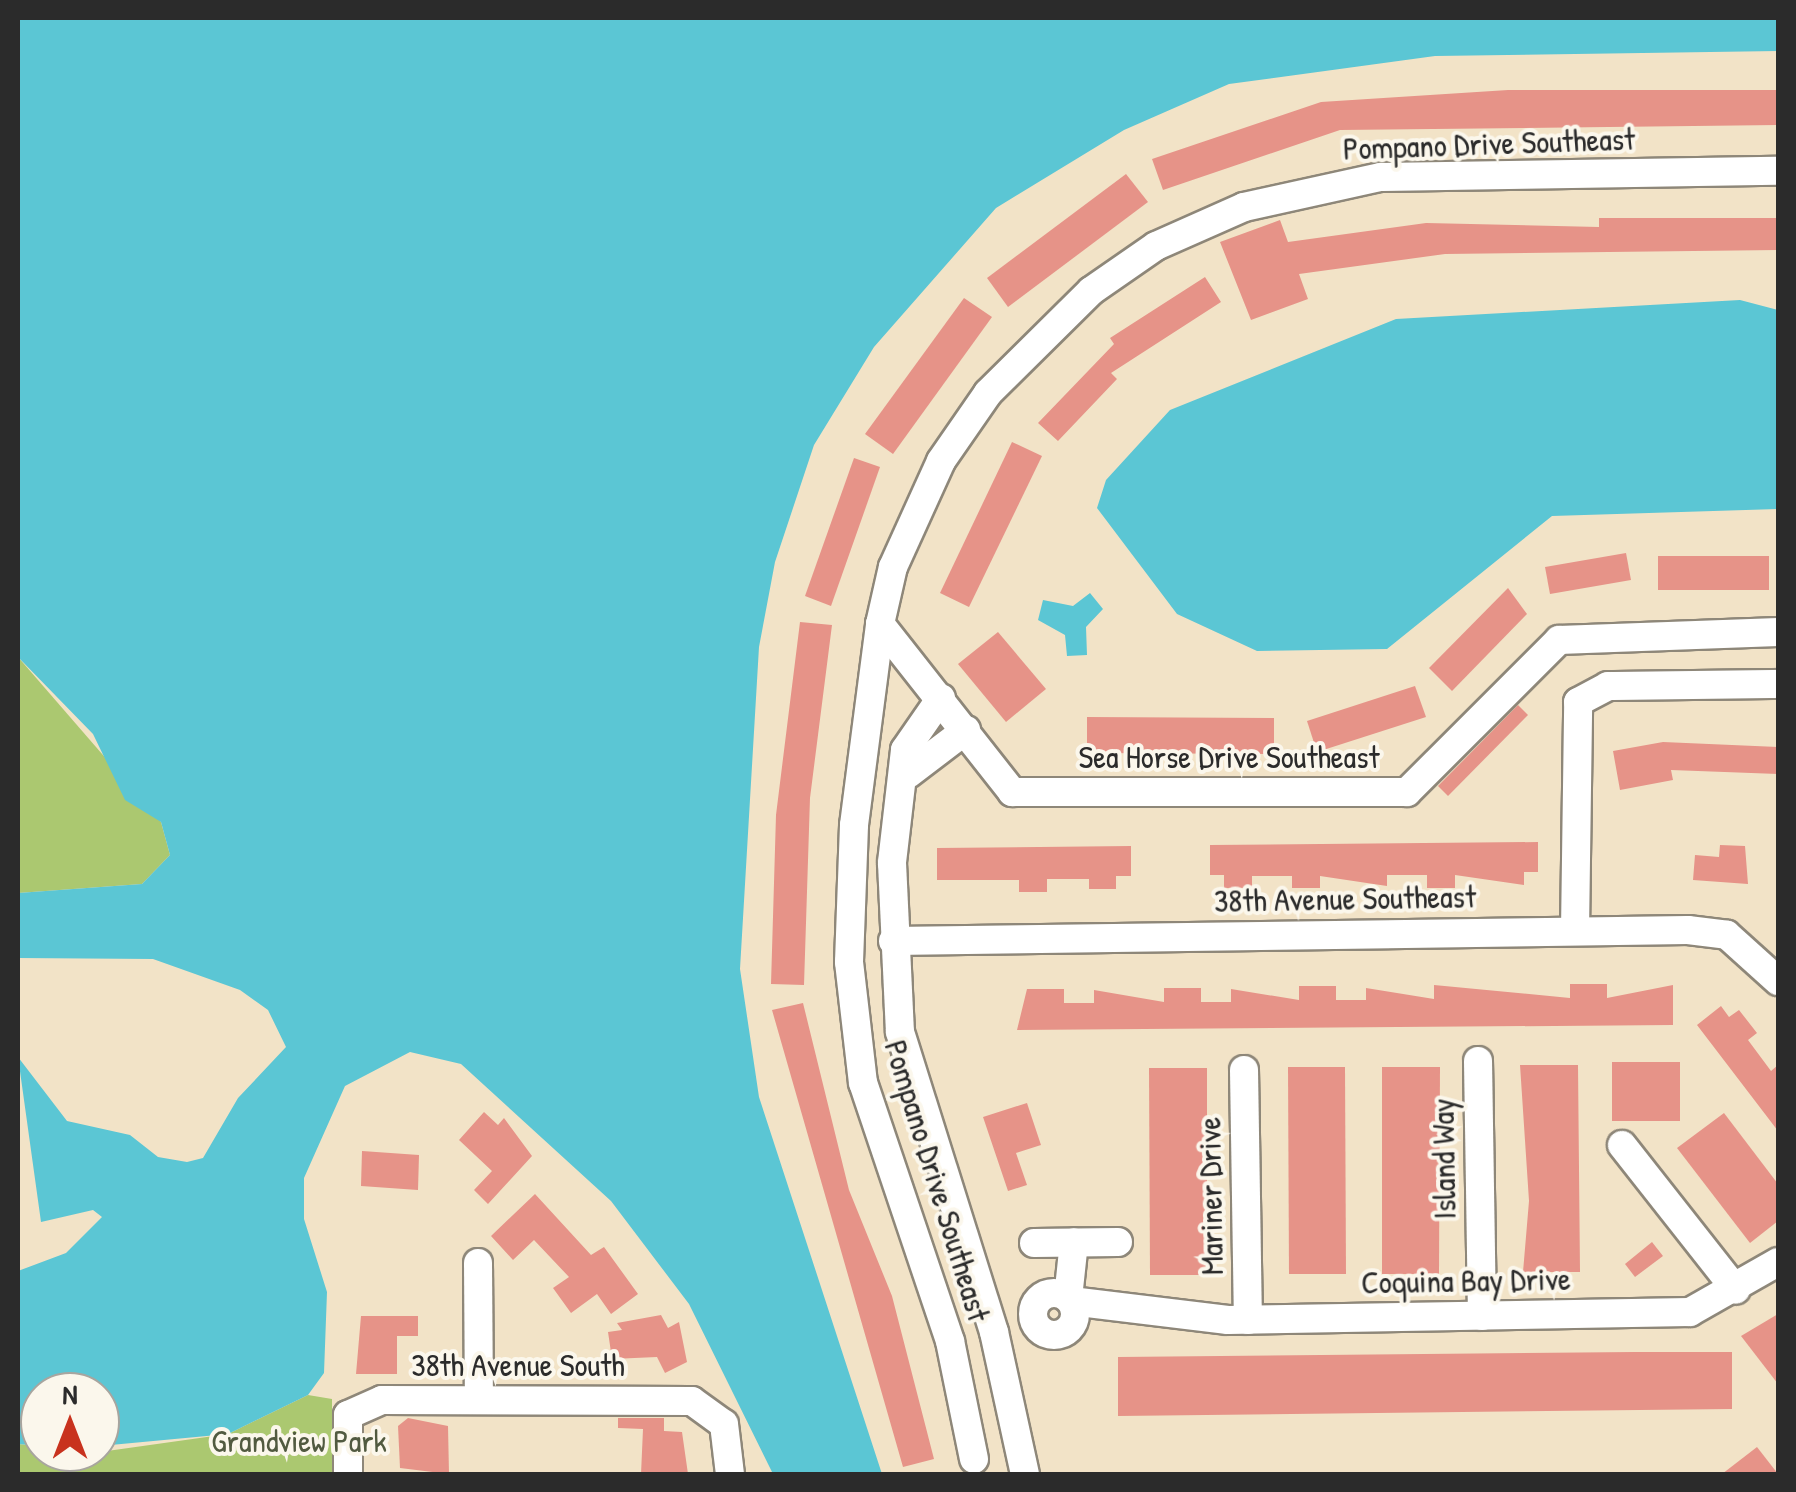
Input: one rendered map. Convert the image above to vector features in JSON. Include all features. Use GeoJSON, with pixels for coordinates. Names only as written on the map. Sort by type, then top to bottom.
{"type":"FeatureCollection","features":[{"type":"Feature","properties":{"kind":"street","name":"Pompano Drive Southeast"},"geometry":{"type":"LineString","coordinates":[[974,1459],[950,1341],[880,1140],[852,1020],[854,825],[880,624],[918,508],[988,393],[1076,304],[1156,246],[1301,188],[1381,177],[1778,171]]}},
{"type":"Feature","properties":{"kind":"street"},"geometry":{"type":"LineString","coordinates":[[880,624],[954,714],[908,774]]}},
{"type":"Feature","properties":{"kind":"street","name":"Sea Horse Drive Southeast"},"geometry":{"type":"LineString","coordinates":[[954,714],[1012,792],[1407,792],[1559,640],[1778,632]]}},
{"type":"Feature","properties":{"kind":"street"},"geometry":{"type":"LineString","coordinates":[[1575,931],[1578,702],[1608,686],[1778,684]]}},
{"type":"Feature","properties":{"kind":"street","name":"Pompano Drive Southeast"},"geometry":{"type":"LineString","coordinates":[[954,714],[905,750],[908,774],[892,863],[893,941],[914,1094],[994,1332],[1025,1474]]}},
{"type":"Feature","properties":{"kind":"street","name":"38th Avenue Southeast"},"geometry":{"type":"LineString","coordinates":[[893,941],[1575,931],[1727,935],[1778,982]]}},
{"type":"Feature","properties":{"kind":"street","name":"Island Way"},"geometry":{"type":"LineString","coordinates":[[1478,1061],[1482,1316]]}},
{"type":"Feature","properties":{"kind":"street","name":"Mariner Drive"},"geometry":{"type":"LineString","coordinates":[[1244,1070],[1248,1320]]}},
{"type":"Feature","properties":{"kind":"street"},"geometry":{"type":"LineString","coordinates":[[1622,1145],[1736,1290]]}},
{"type":"Feature","properties":{"kind":"street"},"geometry":{"type":"LineString","coordinates":[[1071,1306],[1074,1242]]}},
{"type":"Feature","properties":{"kind":"street"},"geometry":{"type":"LineString","coordinates":[[1034,1243],[1118,1242]]}},
{"type":"Feature","properties":{"kind":"street"},"geometry":{"type":"LineString","coordinates":[[478,1262],[478,1400]]}},
{"type":"Feature","properties":{"kind":"street","name":"Coquina Bay Drive"},"geometry":{"type":"LineString","coordinates":[[994,1332],[1033,1320],[1050,1334],[1071,1306],[1118,1319],[1142,1307],[1248,1320],[1690,1312],[1736,1290],[1778,1262]]}},
{"type":"Feature","properties":{"kind":"street","name":"38th Avenue South"},"geometry":{"type":"LineString","coordinates":[[348,1474],[348,1415],[382,1400],[478,1400],[692,1401],[724,1424],[734,1446],[730,1474]]}},
{"type":"Feature","properties":{"kind":"green space"},"geometry":{"type":"Polygon","coordinates":[[[18,657],[161,822],[170,855],[142,884],[18,893],[18,657]]]}},
{"type":"Feature","properties":{"kind":"green space","name":"Grandview Park"},"geometry":{"type":"Polygon","coordinates":[[[308,1395],[332,1399],[332,1474],[18,1474],[18,1444],[20,1472],[120,1472],[120,1449],[228,1434],[308,1395]]]}},
{"type":"Feature","properties":{"kind":"water"},"geometry":{"type":"Polygon","coordinates":[[[18,18],[1778,18],[1778,51],[1435,56],[1229,84],[1124,130],[996,208],[874,347],[814,445],[775,562],[759,647],[740,969],[759,1097],[882,1474],[773,1474],[689,1304],[611,1201],[461,1064],[410,1052],[345,1086],[304,1178],[304,1219],[327,1292],[324,1373],[308,1395],[228,1434],[120,1444],[120,1372],[20,1372],[18,1444],[18,1271],[66,1253],[102,1217],[93,1210],[41,1222],[18,1057],[67,1121],[130,1135],[158,1157],[187,1162],[203,1158],[238,1098],[286,1047],[268,1010],[240,990],[153,959],[18,958],[18,893],[142,884],[170,855],[161,822],[125,800],[93,734],[18,657],[18,18]]]}},
{"type":"Feature","properties":{"kind":"water"},"geometry":{"type":"Polygon","coordinates":[[[1740,300],[1778,310],[1778,509],[1552,516],[1387,649],[1257,651],[1177,614],[1097,508],[1106,480],[1170,410],[1396,319],[1740,300]]]}},
{"type":"Feature","properties":{"kind":"water"},"geometry":{"type":"Polygon","coordinates":[[[1090,593],[1103,609],[1086,627],[1087,655],[1067,656],[1065,635],[1038,620],[1043,600],[1073,606],[1090,593]]]}},
{"type":"Feature","properties":{"kind":"building"},"geometry":{"type":"Polygon","coordinates":[[[1508,90],[1778,90],[1778,125],[1340,130],[1163,190],[1152,159],[1321,102],[1508,90]]]}},
{"type":"Feature","properties":{"kind":"building"},"geometry":{"type":"Polygon","coordinates":[[[1126,174],[1148,202],[1008,307],[987,278],[1126,174]]]}},
{"type":"Feature","properties":{"kind":"building"},"geometry":{"type":"Polygon","coordinates":[[[1599,218],[1778,218],[1778,250],[1445,254],[1299,274],[1308,299],[1251,320],[1220,242],[1280,220],[1288,242],[1426,223],[1599,227],[1599,218]]]}},
{"type":"Feature","properties":{"kind":"building"},"geometry":{"type":"Polygon","coordinates":[[[1205,277],[1221,302],[1111,373],[1117,379],[1058,441],[1038,423],[1114,344],[1110,338],[1205,277]]]}},
{"type":"Feature","properties":{"kind":"building"},"geometry":{"type":"Polygon","coordinates":[[[964,298],[992,317],[893,454],[865,434],[964,298]]]}},
{"type":"Feature","properties":{"kind":"building"},"geometry":{"type":"Polygon","coordinates":[[[1012,442],[1042,456],[969,607],[940,593],[1012,442]]]}},
{"type":"Feature","properties":{"kind":"building"},"geometry":{"type":"Polygon","coordinates":[[[854,458],[880,467],[831,606],[805,596],[854,458]]]}},
{"type":"Feature","properties":{"kind":"building"},"geometry":{"type":"Polygon","coordinates":[[[1626,553],[1631,580],[1550,594],[1545,567],[1626,553]]]}},
{"type":"Feature","properties":{"kind":"building"},"geometry":{"type":"Polygon","coordinates":[[[1658,556],[1769,556],[1769,590],[1658,590],[1658,556]]]}},
{"type":"Feature","properties":{"kind":"building"},"geometry":{"type":"Polygon","coordinates":[[[1508,588],[1527,614],[1452,691],[1429,668],[1508,588]]]}},
{"type":"Feature","properties":{"kind":"building"},"geometry":{"type":"Polygon","coordinates":[[[800,622],[832,625],[810,798],[804,985],[771,984],[776,815],[800,622]]]}},
{"type":"Feature","properties":{"kind":"building"},"geometry":{"type":"Polygon","coordinates":[[[998,632],[1046,689],[1006,722],[958,664],[998,632]]]}},
{"type":"Feature","properties":{"kind":"building"},"geometry":{"type":"Polygon","coordinates":[[[1415,686],[1426,717],[1317,752],[1307,721],[1415,686]]]}},
{"type":"Feature","properties":{"kind":"building"},"geometry":{"type":"Polygon","coordinates":[[[1518,705],[1528,715],[1448,796],[1438,786],[1518,705]]]}},
{"type":"Feature","properties":{"kind":"building"},"geometry":{"type":"Polygon","coordinates":[[[1087,717],[1274,718],[1274,754],[1087,753],[1087,717]]]}},
{"type":"Feature","properties":{"kind":"building"},"geometry":{"type":"Polygon","coordinates":[[[1663,742],[1778,747],[1778,774],[1671,770],[1673,780],[1620,790],[1613,751],[1663,742]]]}},
{"type":"Feature","properties":{"kind":"building"},"geometry":{"type":"Polygon","coordinates":[[[1538,842],[1538,872],[1524,872],[1524,885],[1455,875],[1455,888],[1427,888],[1427,875],[1387,875],[1387,886],[1320,876],[1320,888],[1292,888],[1292,876],[1252,876],[1252,888],[1224,888],[1224,875],[1210,875],[1210,845],[1538,842]]]}},
{"type":"Feature","properties":{"kind":"building"},"geometry":{"type":"Polygon","coordinates":[[[1720,845],[1745,846],[1748,884],[1693,880],[1695,855],[1719,857],[1720,845]]]}},
{"type":"Feature","properties":{"kind":"building"},"geometry":{"type":"Polygon","coordinates":[[[1131,846],[1131,876],[1116,876],[1116,889],[1089,889],[1089,879],[1047,879],[1047,892],[1019,892],[1019,880],[937,880],[937,848],[1131,846]]]}},
{"type":"Feature","properties":{"kind":"building"},"geometry":{"type":"Polygon","coordinates":[[[1570,984],[1607,984],[1607,998],[1673,985],[1673,1025],[1017,1030],[1027,989],[1064,989],[1064,1003],[1094,1003],[1094,990],[1164,1002],[1164,988],[1201,988],[1201,1002],[1231,1002],[1231,989],[1299,1000],[1299,986],[1336,986],[1336,1000],[1366,1000],[1366,988],[1434,999],[1434,985],[1570,998],[1570,984]]]}},
{"type":"Feature","properties":{"kind":"building"},"geometry":{"type":"Polygon","coordinates":[[[803,1003],[849,1190],[892,1296],[934,1459],[903,1467],[772,1010],[803,1003]]]}},
{"type":"Feature","properties":{"kind":"building"},"geometry":{"type":"Polygon","coordinates":[[[1721,1006],[1729,1017],[1739,1010],[1757,1033],[1748,1040],[1771,1071],[1778,1065],[1778,1131],[1697,1025],[1721,1006]]]}},
{"type":"Feature","properties":{"kind":"building"},"geometry":{"type":"Polygon","coordinates":[[[1612,1062],[1680,1062],[1680,1121],[1612,1121],[1612,1062]]]}},
{"type":"Feature","properties":{"kind":"building"},"geometry":{"type":"Polygon","coordinates":[[[1520,1065],[1578,1065],[1580,1272],[1523,1272],[1529,1201],[1520,1065]]]}},
{"type":"Feature","properties":{"kind":"building"},"geometry":{"type":"Polygon","coordinates":[[[1288,1067],[1345,1067],[1346,1274],[1289,1274],[1288,1067]]]}},
{"type":"Feature","properties":{"kind":"building"},"geometry":{"type":"Polygon","coordinates":[[[1382,1067],[1440,1067],[1439,1274],[1382,1274],[1382,1067]]]}},
{"type":"Feature","properties":{"kind":"building"},"geometry":{"type":"Polygon","coordinates":[[[1149,1068],[1207,1068],[1207,1275],[1150,1275],[1149,1068]]]}},
{"type":"Feature","properties":{"kind":"building"},"geometry":{"type":"Polygon","coordinates":[[[1027,1103],[1041,1145],[1016,1153],[1027,1185],[1008,1191],[983,1117],[1027,1103]]]}},
{"type":"Feature","properties":{"kind":"building"},"geometry":{"type":"Polygon","coordinates":[[[484,1112],[498,1125],[504,1118],[532,1156],[488,1204],[474,1190],[492,1171],[459,1140],[484,1112]]]}},
{"type":"Feature","properties":{"kind":"building"},"geometry":{"type":"Polygon","coordinates":[[[1724,1113],[1778,1184],[1778,1221],[1750,1243],[1677,1148],[1724,1113]]]}},
{"type":"Feature","properties":{"kind":"building"},"geometry":{"type":"Polygon","coordinates":[[[362,1151],[419,1155],[418,1190],[361,1186],[362,1151]]]}},
{"type":"Feature","properties":{"kind":"building"},"geometry":{"type":"Polygon","coordinates":[[[535,1194],[591,1255],[604,1247],[638,1294],[611,1314],[597,1294],[571,1313],[553,1288],[569,1277],[534,1240],[513,1260],[491,1236],[535,1194]]]}},
{"type":"Feature","properties":{"kind":"building"},"geometry":{"type":"Polygon","coordinates":[[[1652,1242],[1663,1256],[1635,1277],[1625,1264],[1652,1242]]]}},
{"type":"Feature","properties":{"kind":"building"},"geometry":{"type":"Polygon","coordinates":[[[1778,1314],[1778,1384],[1741,1336],[1778,1314]]]}},
{"type":"Feature","properties":{"kind":"building"},"geometry":{"type":"Polygon","coordinates":[[[661,1315],[668,1328],[679,1322],[687,1362],[665,1373],[657,1357],[612,1359],[608,1332],[622,1330],[617,1323],[661,1315]]]}},
{"type":"Feature","properties":{"kind":"building"},"geometry":{"type":"Polygon","coordinates":[[[361,1316],[418,1316],[418,1336],[397,1336],[397,1374],[356,1374],[361,1316]]]}},
{"type":"Feature","properties":{"kind":"building"},"geometry":{"type":"Polygon","coordinates":[[[1732,1352],[1732,1409],[1118,1416],[1118,1357],[1732,1352]]]}},
{"type":"Feature","properties":{"kind":"building"},"geometry":{"type":"Polygon","coordinates":[[[408,1418],[448,1426],[449,1474],[400,1468],[398,1426],[408,1418]]]}},
{"type":"Feature","properties":{"kind":"building"},"geometry":{"type":"Polygon","coordinates":[[[618,1418],[664,1418],[664,1431],[682,1432],[688,1474],[641,1474],[643,1429],[618,1428],[618,1418]]]}},
{"type":"Feature","properties":{"kind":"building"},"geometry":{"type":"Polygon","coordinates":[[[1757,1447],[1778,1474],[1722,1474],[1757,1447]]]}}]}
